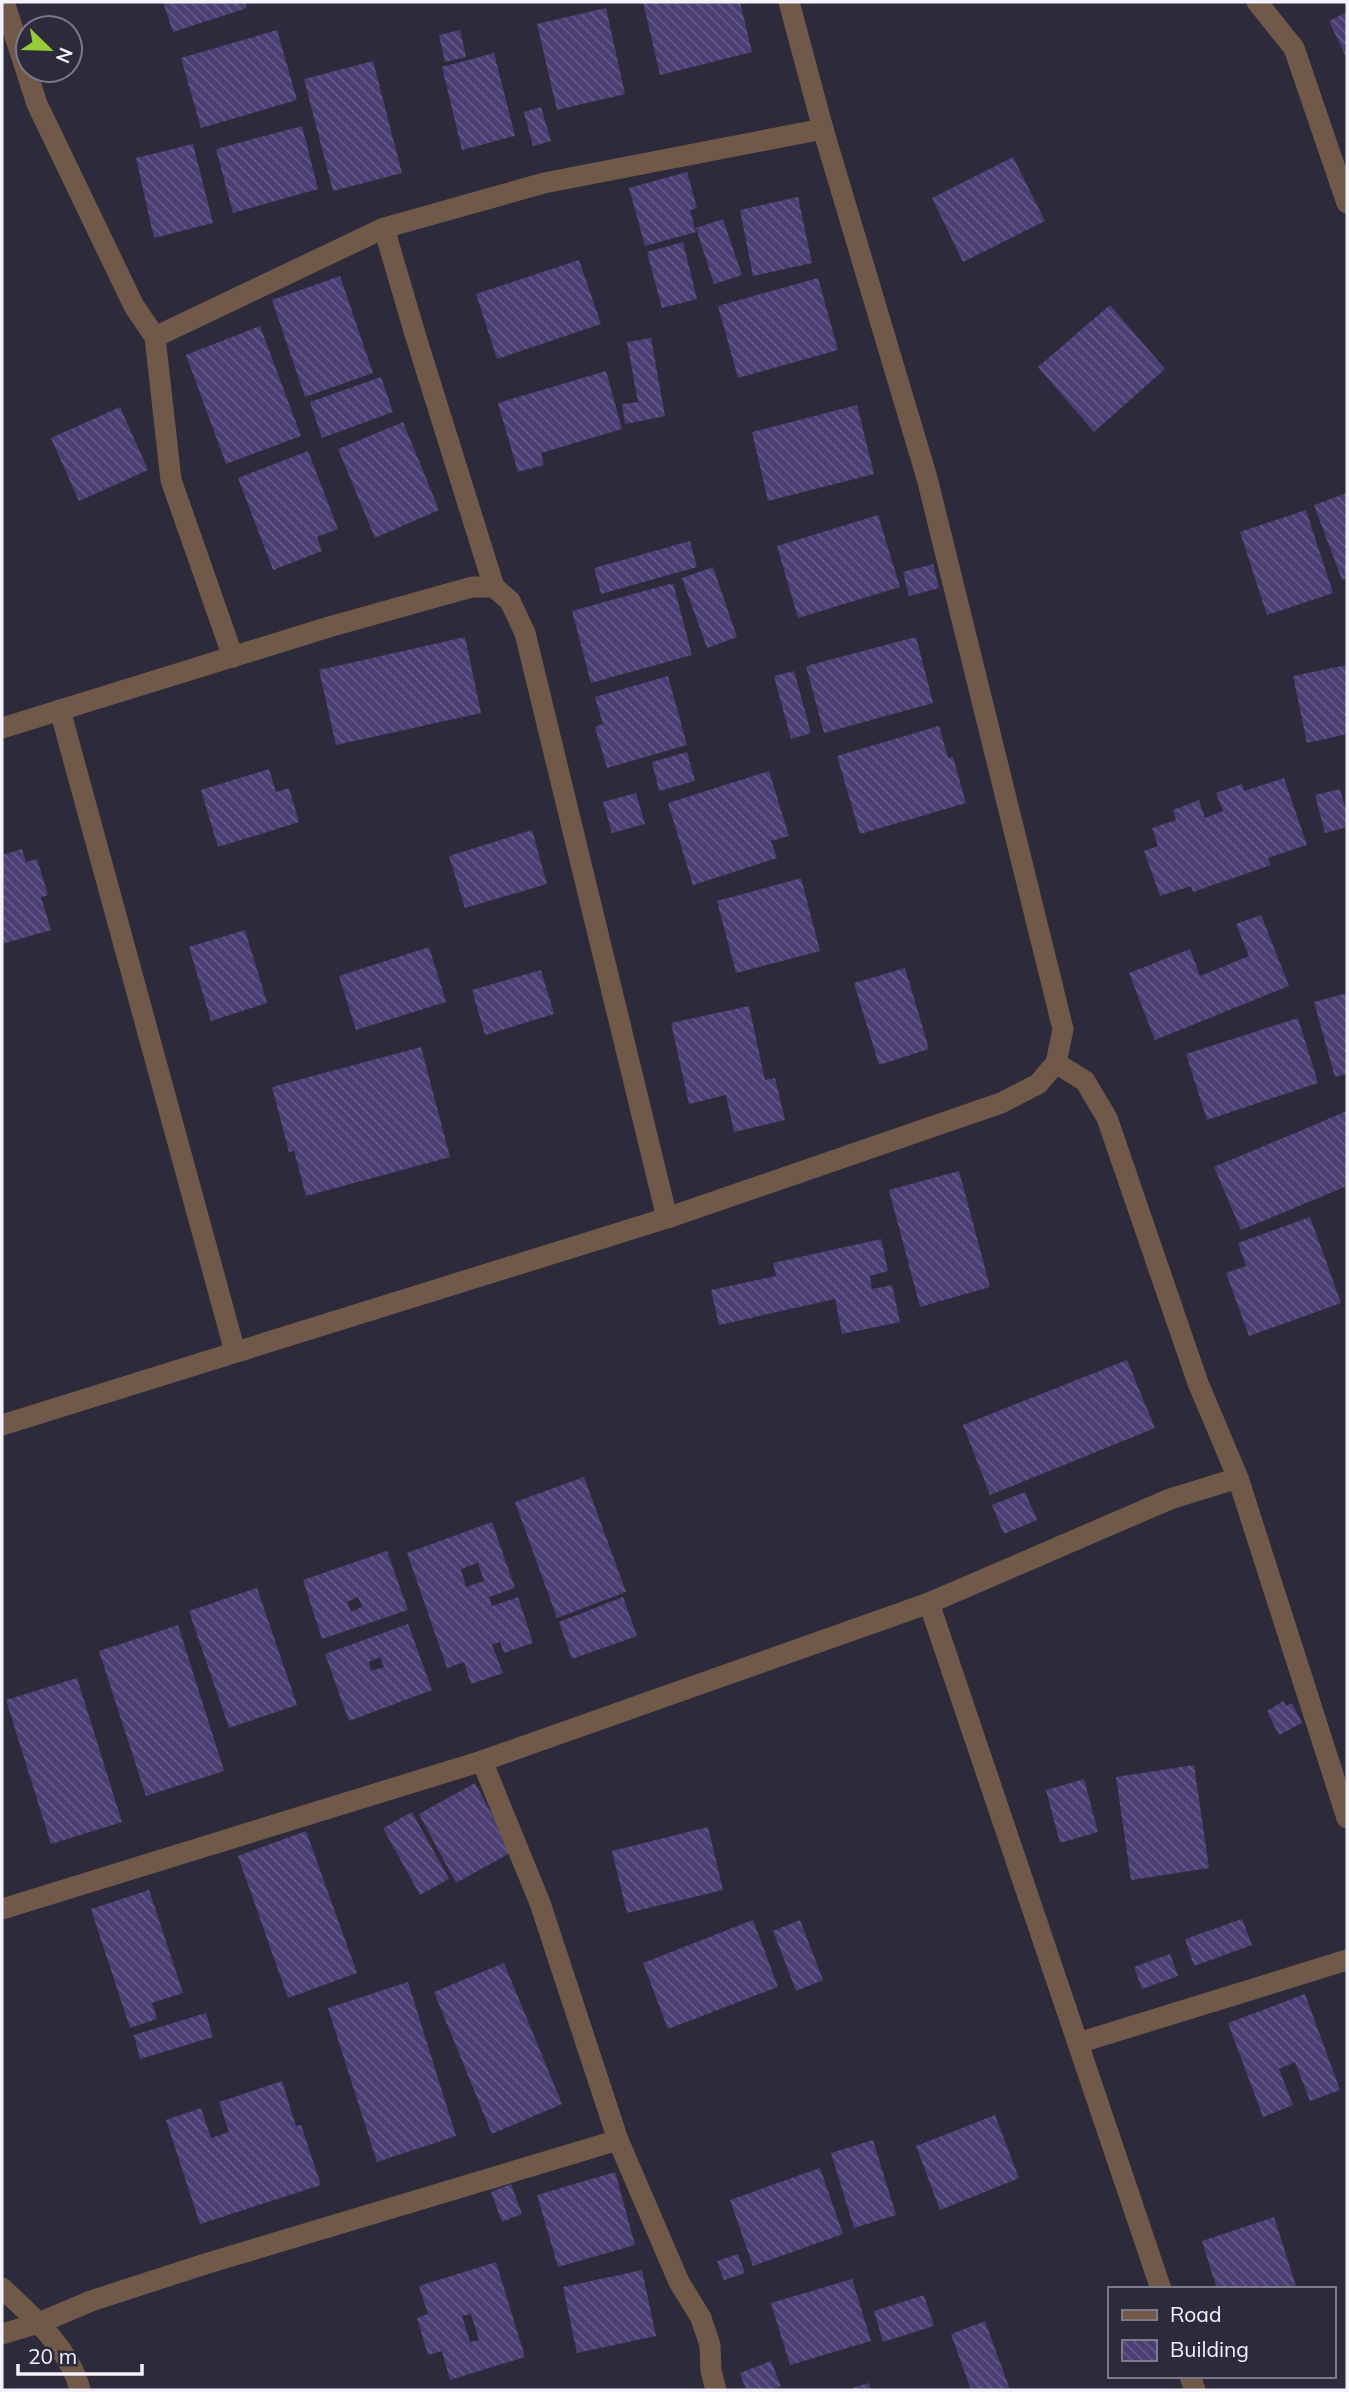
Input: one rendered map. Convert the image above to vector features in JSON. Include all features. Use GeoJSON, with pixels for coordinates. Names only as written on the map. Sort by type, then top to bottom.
{"type":"FeatureCollection","features":[{"type":"Feature","properties":{"kind":"street"},"geometry":{"type":"LineString","coordinates":[[4,2],[37,104],[134,306],[155,337],[171,480],[233,657]]}},
{"type":"Feature","properties":{"kind":"street"},"geometry":{"type":"LineString","coordinates":[[2,1425],[667,1218],[1001,1103],[1038,1084],[1056,1063],[1063,1029],[927,478],[822,128],[789,2]]}},
{"type":"Feature","properties":{"kind":"street"},"geometry":{"type":"LineString","coordinates":[[1257,2],[1294,48],[1347,203]]}},
{"type":"Feature","properties":{"kind":"street"},"geometry":{"type":"LineString","coordinates":[[155,337],[384,228],[544,183],[822,128]]}},
{"type":"Feature","properties":{"kind":"street"},"geometry":{"type":"LineString","coordinates":[[384,228],[494,587],[510,601],[525,634],[667,1218]]}},
{"type":"Feature","properties":{"kind":"street"},"geometry":{"type":"LineString","coordinates":[[2,728],[472,587],[494,587]]}},
{"type":"Feature","properties":{"kind":"street"},"geometry":{"type":"LineString","coordinates":[[60,710],[235,1352]]}},
{"type":"Feature","properties":{"kind":"street"},"geometry":{"type":"LineString","coordinates":[[1056,1063],[1085,1081],[1107,1118],[1198,1383],[1238,1478],[1347,1818]]}},
{"type":"Feature","properties":{"kind":"street"},"geometry":{"type":"LineString","coordinates":[[2,1909],[482,1761],[929,1603],[1170,1499],[1238,1478]]}},
{"type":"Feature","properties":{"kind":"street"},"geometry":{"type":"LineString","coordinates":[[929,1603],[1160,2287]]}},
{"type":"Feature","properties":{"kind":"street"},"geometry":{"type":"LineString","coordinates":[[482,1761],[540,1903],[618,2140],[679,2282],[701,2318],[710,2345],[710,2371],[716,2390]]}},
{"type":"Feature","properties":{"kind":"street"},"geometry":{"type":"LineString","coordinates":[[1078,2043],[1347,1960]]}},
{"type":"Feature","properties":{"kind":"street"},"geometry":{"type":"LineString","coordinates":[[2,2334],[192,2268],[618,2140]]}},
{"type":"Feature","properties":{"kind":"street"},"geometry":{"type":"LineString","coordinates":[[2,2288],[39,2323],[76,2374],[80,2390]]}},
{"type":"Feature","properties":{"kind":"building"},"geometry":{"type":"Polygon","coordinates":[[[163,2],[245,2],[247,8],[173,32],[163,2]]]}},
{"type":"Feature","properties":{"kind":"building"},"geometry":{"type":"Polygon","coordinates":[[[643,2],[740,2],[752,52],[660,75],[643,2]]]}},
{"type":"Feature","properties":{"kind":"building"},"geometry":{"type":"Polygon","coordinates":[[[606,8],[625,94],[557,110],[537,24],[606,8]]]}},
{"type":"Feature","properties":{"kind":"building"},"geometry":{"type":"Polygon","coordinates":[[[1347,12],[1347,59],[1329,21],[1347,12]]]}},
{"type":"Feature","properties":{"kind":"building"},"geometry":{"type":"Polygon","coordinates":[[[277,30],[297,100],[201,128],[181,58],[277,30]]]}},
{"type":"Feature","properties":{"kind":"building"},"geometry":{"type":"Polygon","coordinates":[[[460,30],[466,57],[445,62],[439,35],[460,30]]]}},
{"type":"Feature","properties":{"kind":"building"},"geometry":{"type":"Polygon","coordinates":[[[494,53],[515,136],[462,150],[442,67],[494,53]]]}},
{"type":"Feature","properties":{"kind":"building"},"geometry":{"type":"Polygon","coordinates":[[[373,61],[402,173],[333,191],[304,79],[373,61]]]}},
{"type":"Feature","properties":{"kind":"building"},"geometry":{"type":"Polygon","coordinates":[[[541,107],[551,141],[533,146],[524,112],[541,107]]]}},
{"type":"Feature","properties":{"kind":"building"},"geometry":{"type":"Polygon","coordinates":[[[302,126],[318,189],[233,213],[216,149],[302,126]]]}},
{"type":"Feature","properties":{"kind":"building"},"geometry":{"type":"Polygon","coordinates":[[[193,144],[213,223],[154,238],[136,158],[193,144]]]}},
{"type":"Feature","properties":{"kind":"building"},"geometry":{"type":"Polygon","coordinates":[[[1013,157],[1045,221],[963,262],[932,198],[1013,157]]]}},
{"type":"Feature","properties":{"kind":"building"},"geometry":{"type":"Polygon","coordinates":[[[687,172],[697,208],[690,210],[696,232],[645,246],[629,188],[687,172]]]}},
{"type":"Feature","properties":{"kind":"building"},"geometry":{"type":"Polygon","coordinates":[[[798,197],[812,263],[753,276],[740,210],[798,197]]]}},
{"type":"Feature","properties":{"kind":"building"},"geometry":{"type":"Polygon","coordinates":[[[723,219],[742,275],[714,284],[696,228],[723,219]]]}},
{"type":"Feature","properties":{"kind":"building"},"geometry":{"type":"Polygon","coordinates":[[[683,242],[697,299],[662,308],[647,252],[683,242]]]}},
{"type":"Feature","properties":{"kind":"building"},"geometry":{"type":"Polygon","coordinates":[[[579,260],[601,324],[497,359],[476,294],[579,260]]]}},
{"type":"Feature","properties":{"kind":"building"},"geometry":{"type":"Polygon","coordinates":[[[340,276],[373,373],[305,397],[272,300],[340,276]]]}},
{"type":"Feature","properties":{"kind":"building"},"geometry":{"type":"Polygon","coordinates":[[[818,278],[838,350],[738,378],[718,306],[818,278]]]}},
{"type":"Feature","properties":{"kind":"building"},"geometry":{"type":"Polygon","coordinates":[[[1110,305],[1165,369],[1094,432],[1038,367],[1110,305]]]}},
{"type":"Feature","properties":{"kind":"building"},"geometry":{"type":"Polygon","coordinates":[[[260,326],[301,436],[226,464],[186,355],[260,326]]]}},
{"type":"Feature","properties":{"kind":"building"},"geometry":{"type":"Polygon","coordinates":[[[651,338],[665,416],[625,424],[622,404],[638,402],[627,342],[651,338]]]}},
{"type":"Feature","properties":{"kind":"building"},"geometry":{"type":"Polygon","coordinates":[[[606,371],[622,429],[541,453],[544,465],[518,472],[498,403],[606,371]]]}},
{"type":"Feature","properties":{"kind":"building"},"geometry":{"type":"Polygon","coordinates":[[[381,377],[393,412],[322,438],[310,402],[381,377]]]}},
{"type":"Feature","properties":{"kind":"building"},"geometry":{"type":"Polygon","coordinates":[[[857,405],[874,474],[768,501],[752,432],[857,405]]]}},
{"type":"Feature","properties":{"kind":"building"},"geometry":{"type":"Polygon","coordinates":[[[120,407],[148,470],[79,501],[51,438],[120,407]]]}},
{"type":"Feature","properties":{"kind":"building"},"geometry":{"type":"Polygon","coordinates":[[[403,422],[439,510],[375,538],[338,449],[403,422]]]}},
{"type":"Feature","properties":{"kind":"building"},"geometry":{"type":"Polygon","coordinates":[[[308,451],[338,529],[317,537],[322,551],[273,570],[238,478],[308,451]]]}},
{"type":"Feature","properties":{"kind":"building"},"geometry":{"type":"Polygon","coordinates":[[[1347,493],[1347,578],[1342,580],[1314,505],[1347,493]]]}},
{"type":"Feature","properties":{"kind":"building"},"geometry":{"type":"Polygon","coordinates":[[[1306,510],[1333,593],[1267,615],[1240,532],[1306,510]]]}},
{"type":"Feature","properties":{"kind":"building"},"geometry":{"type":"Polygon","coordinates":[[[878,515],[900,587],[798,618],[777,546],[878,515]]]}},
{"type":"Feature","properties":{"kind":"building"},"geometry":{"type":"Polygon","coordinates":[[[690,541],[697,567],[601,594],[594,568],[690,541]]]}},
{"type":"Feature","properties":{"kind":"building"},"geometry":{"type":"Polygon","coordinates":[[[933,564],[939,588],[909,596],[903,572],[933,564]]]}},
{"type":"Feature","properties":{"kind":"building"},"geometry":{"type":"Polygon","coordinates":[[[713,567],[737,637],[707,648],[682,578],[713,567]]]}},
{"type":"Feature","properties":{"kind":"building"},"geometry":{"type":"Polygon","coordinates":[[[673,583],[692,655],[591,683],[572,611],[673,583]]]}},
{"type":"Feature","properties":{"kind":"building"},"geometry":{"type":"Polygon","coordinates":[[[465,637],[481,713],[336,745],[319,670],[465,637]]]}},
{"type":"Feature","properties":{"kind":"building"},"geometry":{"type":"Polygon","coordinates":[[[916,637],[933,703],[824,733],[806,666],[916,637]]]}},
{"type":"Feature","properties":{"kind":"building"},"geometry":{"type":"Polygon","coordinates":[[[1347,665],[1347,734],[1307,743],[1293,676],[1347,665]]]}},
{"type":"Feature","properties":{"kind":"building"},"geometry":{"type":"Polygon","coordinates":[[[794,671],[811,733],[791,739],[774,676],[794,671]]]}},
{"type":"Feature","properties":{"kind":"building"},"geometry":{"type":"Polygon","coordinates":[[[668,676],[687,745],[607,768],[595,727],[603,724],[595,697],[668,676]]]}},
{"type":"Feature","properties":{"kind":"building"},"geometry":{"type":"Polygon","coordinates":[[[939,726],[948,758],[953,757],[966,803],[860,834],[837,756],[939,726]]]}},
{"type":"Feature","properties":{"kind":"building"},"geometry":{"type":"Polygon","coordinates":[[[687,752],[695,781],[659,791],[652,762],[687,752]]]}},
{"type":"Feature","properties":{"kind":"building"},"geometry":{"type":"Polygon","coordinates":[[[269,769],[276,792],[289,788],[299,822],[218,847],[201,790],[269,769]]]}},
{"type":"Feature","properties":{"kind":"building"},"geometry":{"type":"Polygon","coordinates":[[[769,771],[789,836],[771,841],[777,858],[693,885],[668,803],[769,771]]]}},
{"type":"Feature","properties":{"kind":"building"},"geometry":{"type":"Polygon","coordinates":[[[1284,778],[1307,845],[1268,858],[1271,865],[1193,892],[1191,886],[1160,896],[1144,851],[1158,846],[1152,828],[1176,820],[1173,810],[1199,800],[1205,818],[1223,811],[1216,793],[1242,784],[1244,791],[1284,778]]]}},
{"type":"Feature","properties":{"kind":"building"},"geometry":{"type":"Polygon","coordinates":[[[1340,789],[1347,815],[1347,827],[1325,833],[1315,795],[1340,789]]]}},
{"type":"Feature","properties":{"kind":"building"},"geometry":{"type":"Polygon","coordinates":[[[636,793],[645,824],[612,833],[603,802],[636,793]]]}},
{"type":"Feature","properties":{"kind":"building"},"geometry":{"type":"Polygon","coordinates":[[[532,830],[547,884],[465,908],[449,856],[532,830]]]}},
{"type":"Feature","properties":{"kind":"building"},"geometry":{"type":"Polygon","coordinates":[[[22,849],[26,862],[37,859],[48,895],[41,897],[51,930],[2,944],[2,855],[22,849]]]}},
{"type":"Feature","properties":{"kind":"building"},"geometry":{"type":"Polygon","coordinates":[[[801,878],[820,951],[736,973],[717,901],[801,878]]]}},
{"type":"Feature","properties":{"kind":"building"},"geometry":{"type":"Polygon","coordinates":[[[1261,915],[1289,986],[1155,1040],[1129,973],[1190,949],[1200,976],[1249,956],[1236,924],[1261,915]]]}},
{"type":"Feature","properties":{"kind":"building"},"geometry":{"type":"Polygon","coordinates":[[[245,930],[267,1003],[211,1021],[189,947],[245,930]]]}},
{"type":"Feature","properties":{"kind":"building"},"geometry":{"type":"Polygon","coordinates":[[[429,947],[446,1002],[356,1030],[339,976],[429,947]]]}},
{"type":"Feature","properties":{"kind":"building"},"geometry":{"type":"Polygon","coordinates":[[[905,968],[929,1049],[879,1065],[854,983],[905,968]]]}},
{"type":"Feature","properties":{"kind":"building"},"geometry":{"type":"Polygon","coordinates":[[[541,970],[554,1014],[485,1035],[472,990],[541,970]]]}},
{"type":"Feature","properties":{"kind":"building"},"geometry":{"type":"Polygon","coordinates":[[[1347,993],[1347,1074],[1335,1077],[1314,1002],[1347,993]]]}},
{"type":"Feature","properties":{"kind":"building"},"geometry":{"type":"Polygon","coordinates":[[[749,1006],[765,1080],[775,1078],[785,1120],[734,1132],[726,1095],[689,1104],[671,1023],[749,1006]]]}},
{"type":"Feature","properties":{"kind":"building"},"geometry":{"type":"Polygon","coordinates":[[[1298,1018],[1318,1083],[1207,1120],[1186,1054],[1298,1018]]]}},
{"type":"Feature","properties":{"kind":"building"},"geometry":{"type":"Polygon","coordinates":[[[421,1047],[450,1157],[306,1196],[294,1151],[289,1152],[272,1087],[421,1047]]]}},
{"type":"Feature","properties":{"kind":"building"},"geometry":{"type":"Polygon","coordinates":[[[1347,1111],[1347,1186],[1241,1230],[1214,1167],[1347,1111]]]}},
{"type":"Feature","properties":{"kind":"building"},"geometry":{"type":"Polygon","coordinates":[[[959,1171],[990,1287],[920,1307],[889,1190],[959,1171]]]}},
{"type":"Feature","properties":{"kind":"building"},"geometry":{"type":"Polygon","coordinates":[[[1310,1217],[1341,1303],[1249,1336],[1226,1273],[1246,1266],[1238,1243],[1310,1217]]]}},
{"type":"Feature","properties":{"kind":"building"},"geometry":{"type":"Polygon","coordinates":[[[881,1239],[888,1271],[870,1276],[872,1289],[892,1285],[900,1322],[842,1334],[835,1299],[719,1325],[711,1290],[776,1276],[773,1263],[881,1239]]]}},
{"type":"Feature","properties":{"kind":"building"},"geometry":{"type":"Polygon","coordinates":[[[1127,1360],[1155,1428],[990,1495],[963,1425],[1127,1360]]]}},
{"type":"Feature","properties":{"kind":"building"},"geometry":{"type":"Polygon","coordinates":[[[584,1477],[626,1592],[557,1618],[515,1502],[584,1477]]]}},
{"type":"Feature","properties":{"kind":"building"},"geometry":{"type":"Polygon","coordinates":[[[1025,1492],[1037,1520],[1004,1534],[992,1505],[1025,1492]]]}},
{"type":"Feature","properties":{"kind":"building"},"geometry":{"type":"Polygon","coordinates":[[[492,1522],[515,1588],[489,1597],[492,1606],[518,1597],[533,1643],[504,1653],[500,1642],[492,1645],[503,1673],[471,1684],[464,1662],[447,1668],[407,1553],[492,1522]],[[478,1563],[461,1569],[466,1587],[484,1581],[478,1563]]]}},
{"type":"Feature","properties":{"kind":"building"},"geometry":{"type":"Polygon","coordinates":[[[387,1551],[408,1610],[322,1639],[303,1580],[387,1551]],[[358,1597],[347,1602],[351,1612],[362,1607],[358,1597]]]}},
{"type":"Feature","properties":{"kind":"building"},"geometry":{"type":"Polygon","coordinates":[[[257,1588],[297,1705],[229,1728],[189,1611],[257,1588]]]}},
{"type":"Feature","properties":{"kind":"building"},"geometry":{"type":"Polygon","coordinates":[[[623,1597],[637,1636],[572,1659],[559,1622],[623,1597]]]}},
{"type":"Feature","properties":{"kind":"building"},"geometry":{"type":"Polygon","coordinates":[[[408,1624],[432,1690],[349,1721],[325,1654],[408,1624]],[[380,1657],[369,1662],[371,1671],[384,1667],[380,1657]]]}},
{"type":"Feature","properties":{"kind":"building"},"geometry":{"type":"Polygon","coordinates":[[[178,1625],[224,1771],[146,1796],[99,1651],[178,1625]]]}},
{"type":"Feature","properties":{"kind":"building"},"geometry":{"type":"Polygon","coordinates":[[[77,1678],[122,1822],[51,1844],[6,1700],[77,1678]]]}},
{"type":"Feature","properties":{"kind":"building"},"geometry":{"type":"Polygon","coordinates":[[[1283,1701],[1286,1706],[1292,1703],[1302,1723],[1279,1735],[1267,1711],[1283,1701]]]}},
{"type":"Feature","properties":{"kind":"building"},"geometry":{"type":"Polygon","coordinates":[[[1194,1765],[1209,1868],[1131,1880],[1116,1777],[1194,1765]]]}},
{"type":"Feature","properties":{"kind":"building"},"geometry":{"type":"Polygon","coordinates":[[[1084,1779],[1098,1832],[1060,1843],[1046,1790],[1084,1779]]]}},
{"type":"Feature","properties":{"kind":"building"},"geometry":{"type":"Polygon","coordinates":[[[475,1783],[512,1852],[456,1883],[419,1814],[475,1783]]]}},
{"type":"Feature","properties":{"kind":"building"},"geometry":{"type":"Polygon","coordinates":[[[412,1812],[449,1879],[420,1895],[383,1828],[412,1812]]]}},
{"type":"Feature","properties":{"kind":"building"},"geometry":{"type":"Polygon","coordinates":[[[708,1827],[723,1890],[627,1913],[612,1851],[708,1827]]]}},
{"type":"Feature","properties":{"kind":"building"},"geometry":{"type":"Polygon","coordinates":[[[306,1831],[357,1973],[288,1998],[238,1856],[306,1831]]]}},
{"type":"Feature","properties":{"kind":"building"},"geometry":{"type":"Polygon","coordinates":[[[149,1890],[183,1993],[152,2003],[157,2019],[130,2028],[91,1909],[149,1890]]]}},
{"type":"Feature","properties":{"kind":"building"},"geometry":{"type":"Polygon","coordinates":[[[1242,1919],[1252,1945],[1194,1966],[1185,1939],[1242,1919]]]}},
{"type":"Feature","properties":{"kind":"building"},"geometry":{"type":"Polygon","coordinates":[[[753,1920],[778,1987],[668,2029],[643,1963],[753,1920]]]}},
{"type":"Feature","properties":{"kind":"building"},"geometry":{"type":"Polygon","coordinates":[[[800,1920],[823,1980],[796,1991],[773,1931],[800,1920]]]}},
{"type":"Feature","properties":{"kind":"building"},"geometry":{"type":"Polygon","coordinates":[[[1170,1954],[1178,1976],[1142,1989],[1134,1967],[1170,1954]]]}},
{"type":"Feature","properties":{"kind":"building"},"geometry":{"type":"Polygon","coordinates":[[[504,1963],[562,2104],[492,2134],[434,1992],[504,1963]]]}},
{"type":"Feature","properties":{"kind":"building"},"geometry":{"type":"Polygon","coordinates":[[[408,1982],[456,2136],[377,2162],[328,2008],[408,1982]]]}},
{"type":"Feature","properties":{"kind":"building"},"geometry":{"type":"Polygon","coordinates":[[[1305,1994],[1340,2090],[1310,2101],[1295,2062],[1279,2069],[1293,2105],[1263,2117],[1228,2023],[1305,1994]]]}},
{"type":"Feature","properties":{"kind":"building"},"geometry":{"type":"Polygon","coordinates":[[[206,2013],[213,2037],[140,2059],[134,2035],[206,2013]]]}},
{"type":"Feature","properties":{"kind":"building"},"geometry":{"type":"Polygon","coordinates":[[[282,2081],[296,2126],[301,2125],[321,2185],[200,2224],[166,2120],[201,2108],[211,2138],[229,2132],[219,2102],[282,2081]]]}},
{"type":"Feature","properties":{"kind":"building"},"geometry":{"type":"Polygon","coordinates":[[[995,2115],[1019,2178],[940,2210],[916,2146],[995,2115]]]}},
{"type":"Feature","properties":{"kind":"building"},"geometry":{"type":"Polygon","coordinates":[[[873,2140],[896,2215],[854,2228],[831,2153],[873,2140]]]}},
{"type":"Feature","properties":{"kind":"building"},"geometry":{"type":"Polygon","coordinates":[[[820,2168],[843,2234],[753,2266],[730,2200],[820,2168]]]}},
{"type":"Feature","properties":{"kind":"building"},"geometry":{"type":"Polygon","coordinates":[[[615,2172],[635,2245],[558,2267],[537,2195],[615,2172]]]}},
{"type":"Feature","properties":{"kind":"building"},"geometry":{"type":"Polygon","coordinates":[[[511,2184],[522,2214],[502,2222],[491,2192],[511,2184]]]}},
{"type":"Feature","properties":{"kind":"building"},"geometry":{"type":"Polygon","coordinates":[[[1274,2217],[1296,2287],[1216,2287],[1202,2241],[1274,2217]]]}},
{"type":"Feature","properties":{"kind":"building"},"geometry":{"type":"Polygon","coordinates":[[[738,2254],[745,2273],[724,2280],[717,2261],[738,2254]]]}},
{"type":"Feature","properties":{"kind":"building"},"geometry":{"type":"Polygon","coordinates":[[[496,2262],[525,2357],[450,2380],[442,2351],[428,2355],[417,2318],[428,2314],[419,2286],[496,2262]],[[471,2314],[462,2316],[470,2342],[479,2340],[471,2314]]]}},
{"type":"Feature","properties":{"kind":"building"},"geometry":{"type":"Polygon","coordinates":[[[642,2270],[656,2336],[577,2353],[563,2287],[642,2270]]]}},
{"type":"Feature","properties":{"kind":"building"},"geometry":{"type":"Polygon","coordinates":[[[852,2279],[871,2341],[790,2365],[771,2303],[852,2279]]]}},
{"type":"Feature","properties":{"kind":"building"},"geometry":{"type":"Polygon","coordinates":[[[924,2295],[934,2326],[883,2342],[874,2311],[924,2295]]]}},
{"type":"Feature","properties":{"kind":"building"},"geometry":{"type":"Polygon","coordinates":[[[985,2321],[1010,2390],[971,2390],[951,2334],[985,2321]]]}},
{"type":"Feature","properties":{"kind":"building"},"geometry":{"type":"Polygon","coordinates":[[[771,2361],[781,2386],[771,2390],[746,2390],[740,2373],[771,2361]]]}},
{"type":"Feature","properties":{"kind":"building"},"geometry":{"type":"Polygon","coordinates":[[[869,2383],[871,2390],[845,2390],[869,2383]]]}}]}
